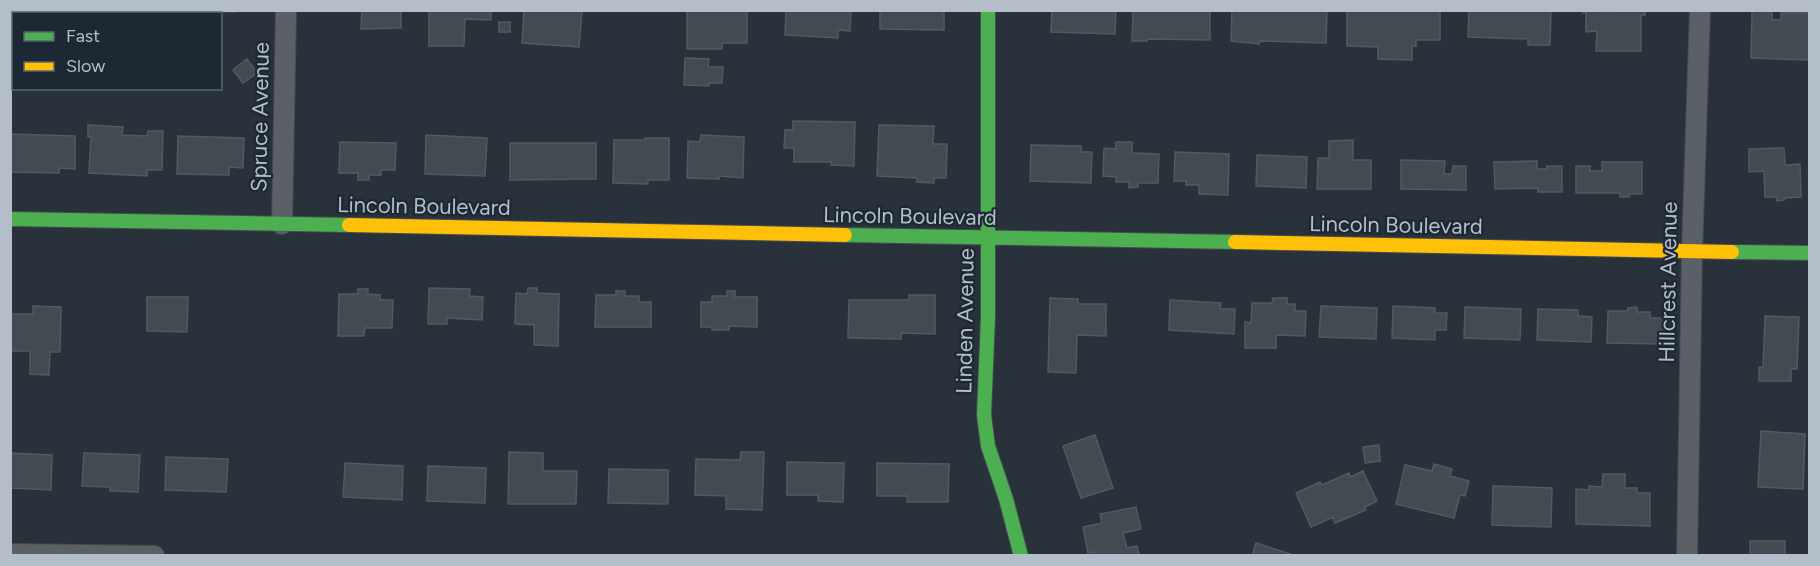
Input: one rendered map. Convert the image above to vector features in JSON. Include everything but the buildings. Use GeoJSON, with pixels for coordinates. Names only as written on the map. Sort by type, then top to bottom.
{"type":"FeatureCollection","features":[{"type":"Feature","properties":{"kind":"street","name":"Spruce Avenue"},"geometry":{"type":"LineString","coordinates":[[282,224],[286,10]]}},
{"type":"Feature","properties":{"kind":"street","name":"Linden Avenue"},"geometry":{"type":"LineString","coordinates":[[988,10],[988,317],[984,415],[988,446],[1006,499],[1021,555]]}},
{"type":"Feature","properties":{"kind":"street","name":"Hillcrest Avenue"},"geometry":{"type":"LineString","coordinates":[[1687,555],[1692,252],[1700,10]]}},
{"type":"Feature","properties":{"kind":"street","name":"Lincoln Boulevard"},"geometry":{"type":"LineString","coordinates":[[10,219],[1809,253]]}},
{"type":"Feature","properties":{"kind":"street"},"geometry":{"type":"LineString","coordinates":[[10,554],[154,555]]}},
{"type":"Feature","properties":{"kind":"traffic: fast"},"geometry":{"type":"LineString","coordinates":[[988,10],[988,317],[984,415],[988,446],[1006,499],[1021,556]]}},
{"type":"Feature","properties":{"kind":"traffic: fast"},"geometry":{"type":"LineString","coordinates":[[10,219],[349,225]]}},
{"type":"Feature","properties":{"kind":"traffic: fast"},"geometry":{"type":"LineString","coordinates":[[845,235],[1235,242]]}},
{"type":"Feature","properties":{"kind":"traffic: fast"},"geometry":{"type":"LineString","coordinates":[[1732,252],[1810,253]]}},
{"type":"Feature","properties":{"kind":"traffic: slow"},"geometry":{"type":"LineString","coordinates":[[349,225],[845,235]]}},
{"type":"Feature","properties":{"kind":"traffic: slow"},"geometry":{"type":"LineString","coordinates":[[1235,242],[1732,252]]}}]}
